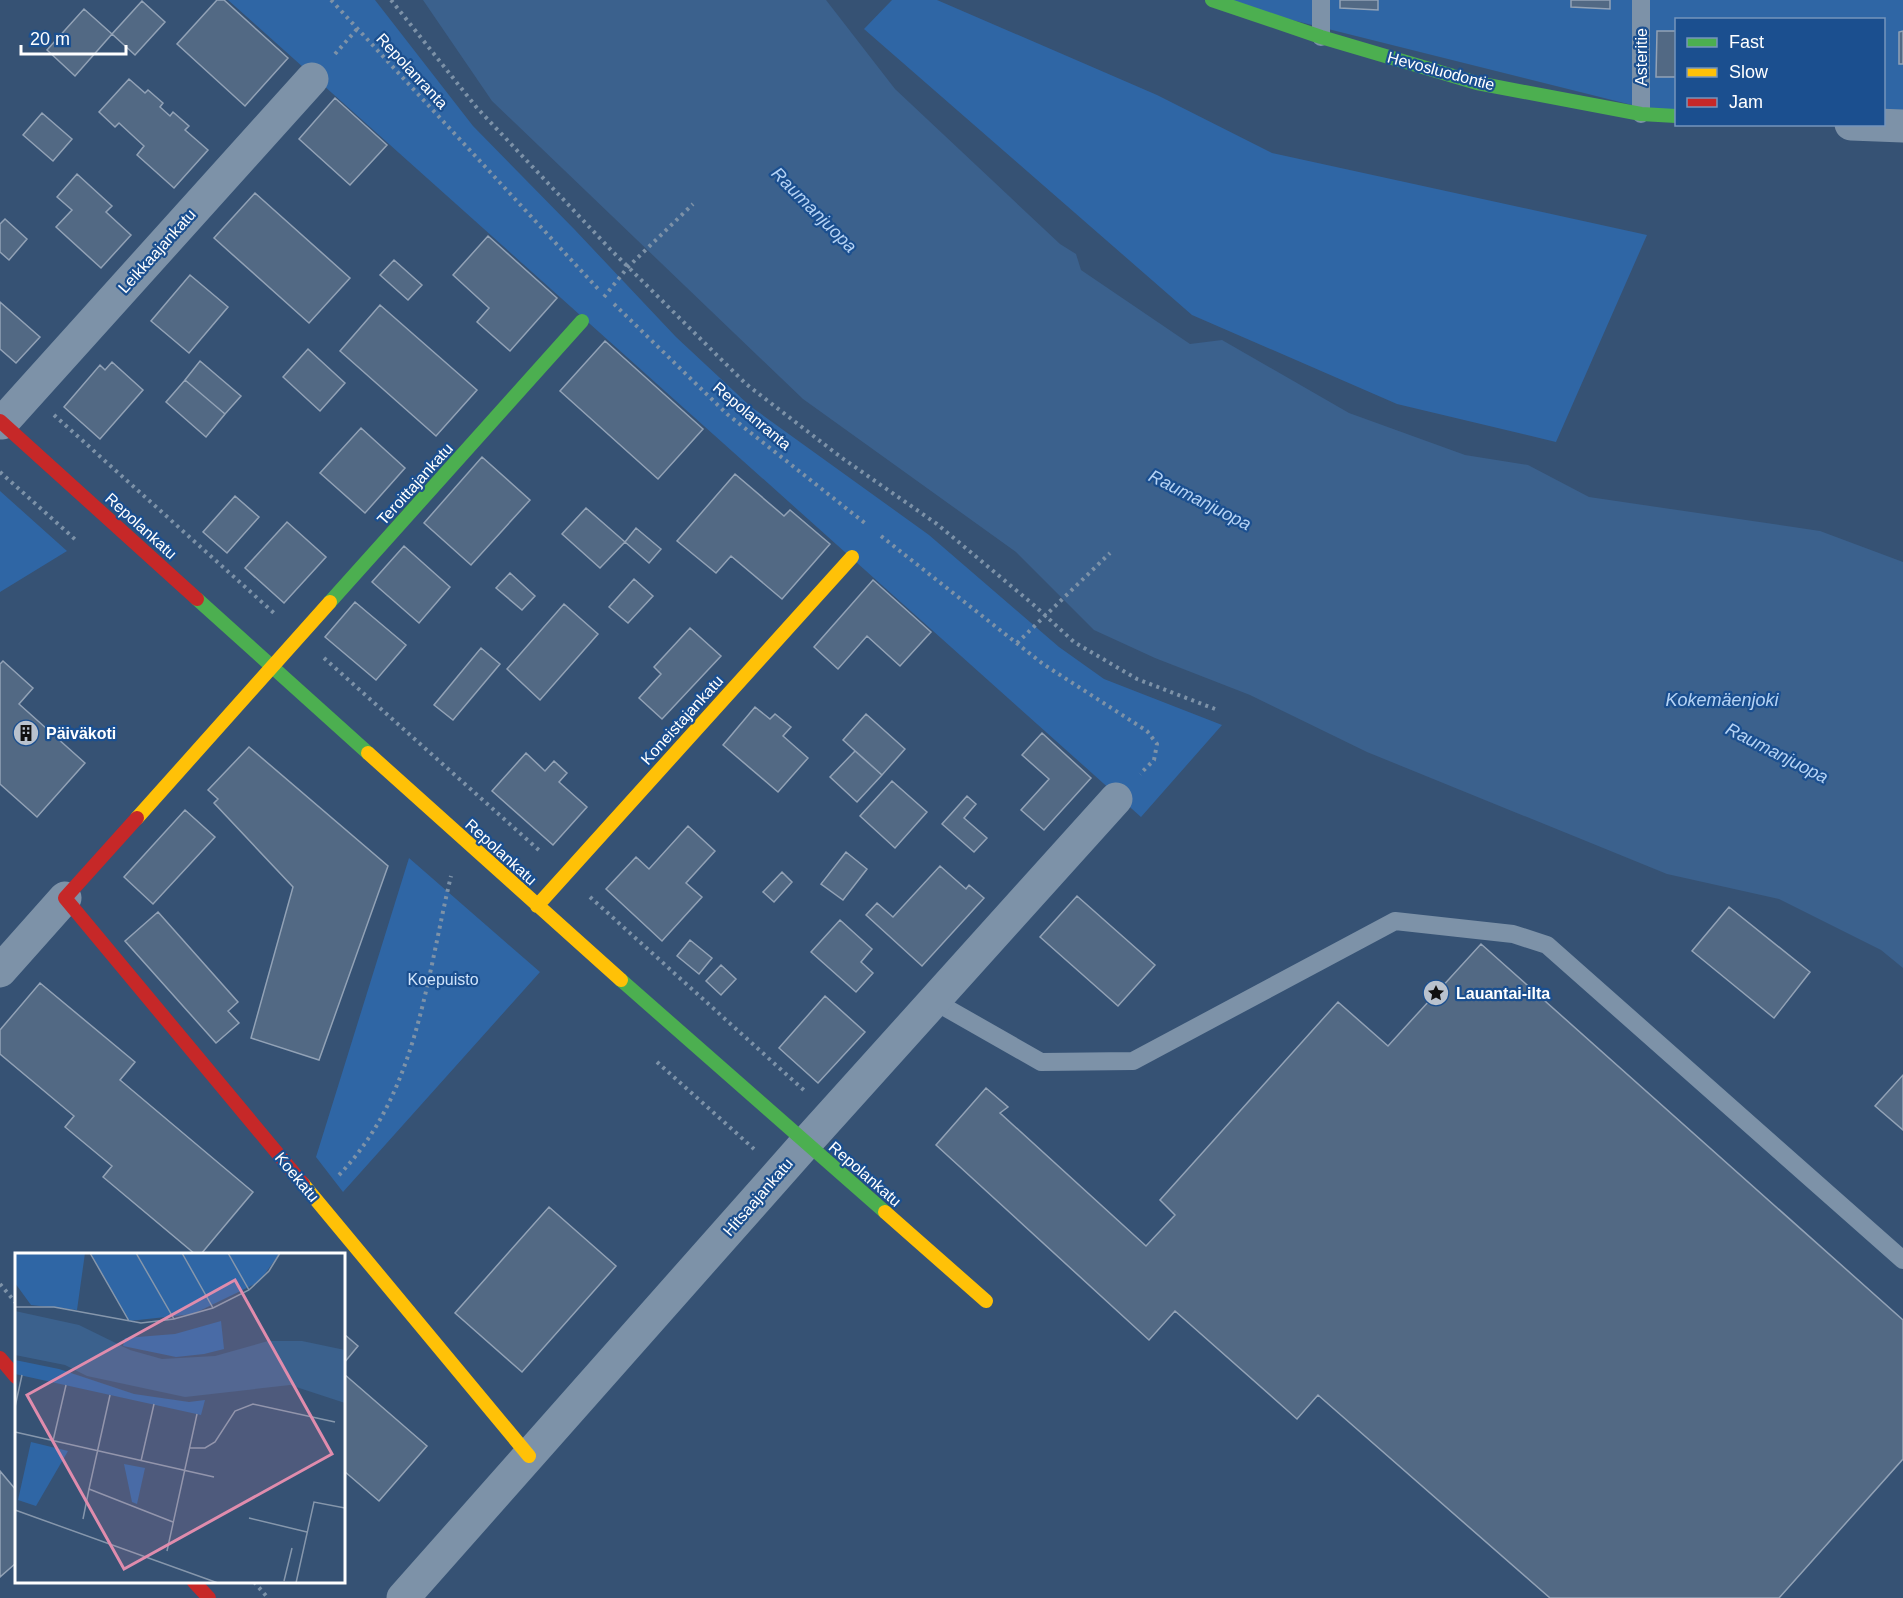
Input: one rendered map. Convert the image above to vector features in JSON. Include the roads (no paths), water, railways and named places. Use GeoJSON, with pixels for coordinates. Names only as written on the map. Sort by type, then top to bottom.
{"type":"FeatureCollection","features":[{"type":"Feature","properties":{"kind":"street","name":"Hevosluodontie"},"geometry":{"type":"LineString","coordinates":[[1212,0],[1321,37],[1477,83],[1641,114],[1675,116]]}},
{"type":"Feature","properties":{"kind":"street","name":"Leikkaajankatu"},"geometry":{"type":"LineString","coordinates":[[1,422],[30,393],[312,79]]}},
{"type":"Feature","properties":{"kind":"street"},"geometry":{"type":"LineString","coordinates":[[1885,125],[1903,126]]}},
{"type":"Feature","properties":{"kind":"street","name":"Teroittajankatu"},"geometry":{"type":"LineString","coordinates":[[272,669],[582,321]]}},
{"type":"Feature","properties":{"kind":"street","name":"Repolankatu"},"geometry":{"type":"LineString","coordinates":[[1,422],[537,906],[986,1301]]}},
{"type":"Feature","properties":{"kind":"street","name":"Koneistajankatu"},"geometry":{"type":"LineString","coordinates":[[537,906],[852,557]]}},
{"type":"Feature","properties":{"kind":"street"},"geometry":{"type":"LineString","coordinates":[[0,971],[272,669]]}},
{"type":"Feature","properties":{"kind":"street","name":"Hitsaajankatu"},"geometry":{"type":"LineString","coordinates":[[403,1598],[805,1144],[1116,799]]}},
{"type":"Feature","properties":{"kind":"street","name":"Koekatu"},"geometry":{"type":"LineString","coordinates":[[65,898],[529,1456]]}},
{"type":"Feature","properties":{"kind":"street"},"geometry":{"type":"LineString","coordinates":[[0,1358],[15,1376]]}},
{"type":"Feature","properties":{"kind":"street"},"geometry":{"type":"LineString","coordinates":[[196,1583],[208,1598]]}},
{"type":"Feature","properties":{"kind":"lane"},"geometry":{"type":"LineString","coordinates":[[1321,0],[1321,37]]}},
{"type":"Feature","properties":{"kind":"lane","name":"Asteritie"},"geometry":{"type":"LineString","coordinates":[[1641,0],[1641,114]]}},
{"type":"Feature","properties":{"kind":"lane"},"geometry":{"type":"LineString","coordinates":[[934,1001],[1041,1062],[1133,1061],[1395,921],[1513,934],[1547,945],[1903,1260]]}},
{"type":"Feature","properties":{"kind":"water","name":"Kokemäenjoki"},"geometry":{"type":"Polygon","coordinates":[[[423,0],[826,0],[895,89],[1060,244],[1076,254],[1081,270],[1190,344],[1222,340],[1349,413],[1465,455],[1528,465],[1589,497],[1820,531],[1903,562],[1903,968],[1881,950],[1779,899],[1667,874],[1367,752],[1250,695],[1155,658],[1094,630],[1016,552],[803,399],[492,101],[423,0]]]}},
{"type":"Feature","properties":{"kind":"place","name":"Päiväkoti"},"geometry":{"type":"Point","coordinates":[26,733]}},
{"type":"Feature","properties":{"kind":"place","name":"Lauantai-ilta"},"geometry":{"type":"Point","coordinates":[1436,993]}},
{"type":"Feature","properties":{"kind":"water label","name":"Raumanjuopa"},"geometry":{"type":"Point","coordinates":[814,210]}},
{"type":"Feature","properties":{"kind":"water label","name":"Raumanjuopa"},"geometry":{"type":"Point","coordinates":[1200,500]}},
{"type":"Feature","properties":{"kind":"water label","name":"Raumanjuopa"},"geometry":{"type":"Point","coordinates":[1777,753]}},
{"type":"Feature","properties":{"kind":"park label","name":"Koepuisto"},"geometry":{"type":"Point","coordinates":[443,979]}}]}
